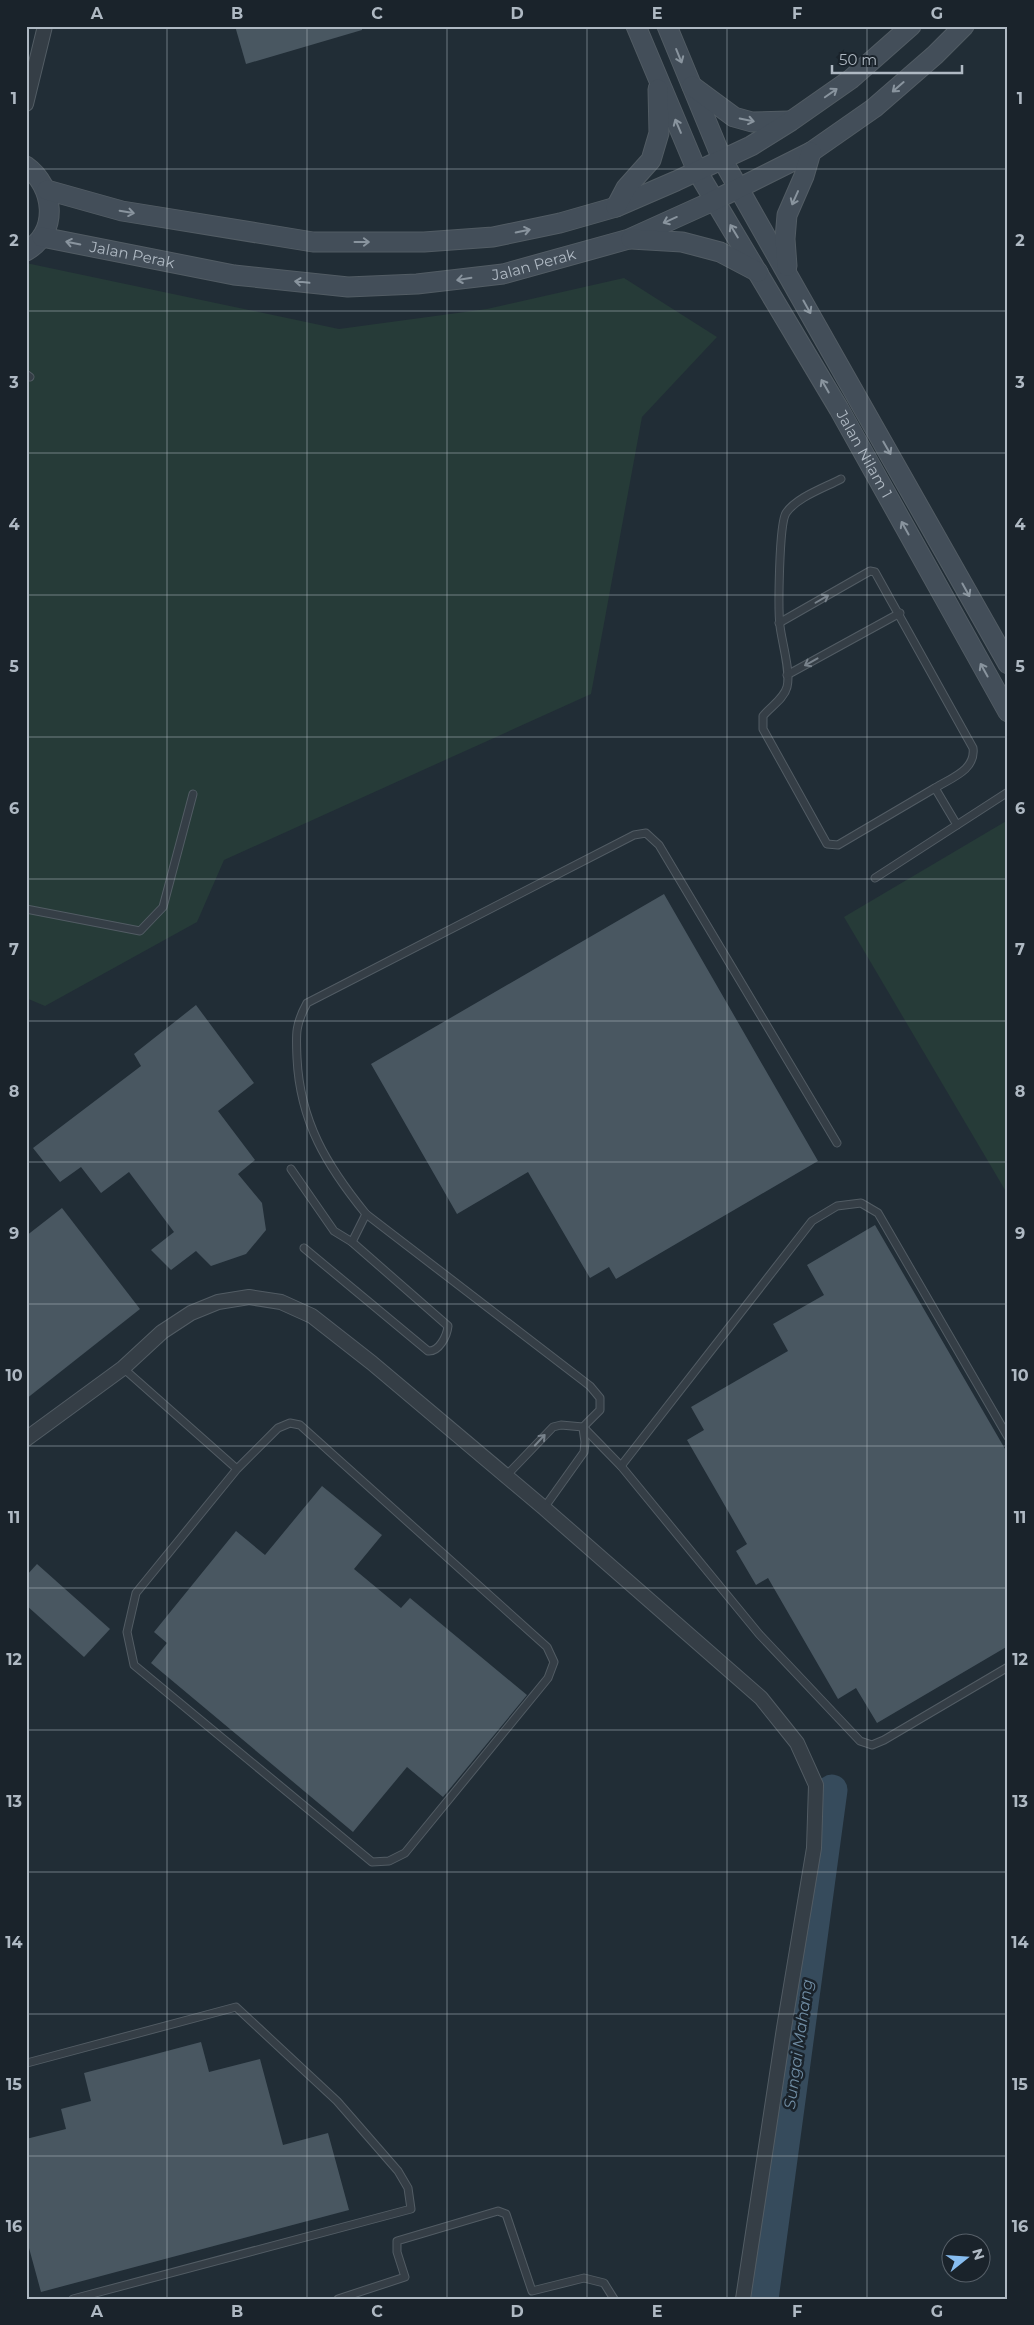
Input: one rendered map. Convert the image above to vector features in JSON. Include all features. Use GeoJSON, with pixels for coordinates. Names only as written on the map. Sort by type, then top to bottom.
{"type":"FeatureCollection","features":[{"type":"Feature","properties":{"kind":"main road","name":"Jalan Nilam 1"},"geometry":{"type":"LineString","coordinates":[[636,26],[697,171],[839,409],[1008,712]]}},
{"type":"Feature","properties":{"kind":"main road","name":"Jalan Nilam 1"},"geometry":{"type":"LineString","coordinates":[[667,26],[722,160],[788,273],[1008,664]]}},
{"type":"Feature","properties":{"kind":"main road","name":"Jalan Perak"},"geometry":{"type":"LineString","coordinates":[[42,236],[234,275],[348,287],[417,284],[503,274],[629,238],[715,200],[811,152],[874,108],[964,26]]}},
{"type":"Feature","properties":{"kind":"main road"},"geometry":{"type":"LineString","coordinates":[[47,190],[122,211],[313,242],[424,242],[493,237],[560,223],[616,207],[751,146],[851,79],[907,27]]}},
{"type":"Feature","properties":{"kind":"main road"},"geometry":{"type":"LineString","coordinates":[[616,207],[626,188],[651,160],[659,133],[657,77]]}},
{"type":"Feature","properties":{"kind":"main road"},"geometry":{"type":"LineString","coordinates":[[692,86],[734,117],[752,122],[791,121]]}},
{"type":"Feature","properties":{"kind":"main road"},"geometry":{"type":"LineString","coordinates":[[788,273],[785,239],[787,215],[804,176],[811,152]]}},
{"type":"Feature","properties":{"kind":"main road"},"geometry":{"type":"LineString","coordinates":[[26,166],[41,180],[47,190],[50,206],[48,222],[42,236],[26,251]]}},
{"type":"Feature","properties":{"kind":"main road"},"geometry":{"type":"LineString","coordinates":[[629,238],[682,242],[720,252],[758,272]]}},
{"type":"Feature","properties":{"kind":"street"},"geometry":{"type":"LineString","coordinates":[[26,104],[45,26]]}},
{"type":"Feature","properties":{"kind":"street"},"geometry":{"type":"LineString","coordinates":[[26,1440],[123,1368],[162,1332],[191,1312],[218,1302],[249,1297],[281,1302],[312,1316],[506,1476],[761,1698],[797,1743],[816,1785],[814,1848],[784,2028],[743,2299]]}},
{"type":"Feature","properties":{"kind":"lane"},"geometry":{"type":"LineString","coordinates":[[780,623],[870,571],[876,572],[973,748],[974,758],[970,766],[838,845],[827,844],[763,729],[763,716],[787,687],[780,623],[781,531],[786,514],[799,502],[841,479]]}},
{"type":"Feature","properties":{"kind":"lane"},"geometry":{"type":"LineString","coordinates":[[787,675],[900,613]]}},
{"type":"Feature","properties":{"kind":"lane"},"geometry":{"type":"LineString","coordinates":[[935,788],[957,825]]}},
{"type":"Feature","properties":{"kind":"lane"},"geometry":{"type":"LineString","coordinates":[[875,878],[1008,792]]}},
{"type":"Feature","properties":{"kind":"lane"},"geometry":{"type":"LineString","coordinates":[[26,909],[140,931],[163,907],[193,794]]}},
{"type":"Feature","properties":{"kind":"lane"},"geometry":{"type":"LineString","coordinates":[[544,1508],[584,1452],[583,1427],[600,1410],[600,1398],[590,1386],[366,1214],[348,1191],[325,1155],[306,1118],[298,1080],[296,1044],[297,1022],[307,1002],[634,835],[646,834],[659,845],[837,1144]]}},
{"type":"Feature","properties":{"kind":"lane"},"geometry":{"type":"LineString","coordinates":[[292,1169],[334,1231],[352,1242],[446,1322],[448,1326],[447,1331],[437,1349],[428,1351],[304,1248]]}},
{"type":"Feature","properties":{"kind":"lane"},"geometry":{"type":"LineString","coordinates":[[621,1466],[812,1221],[837,1206],[861,1203],[878,1213],[1008,1437]]}},
{"type":"Feature","properties":{"kind":"lane"},"geometry":{"type":"LineString","coordinates":[[352,1242],[366,1214]]}},
{"type":"Feature","properties":{"kind":"lane"},"geometry":{"type":"LineString","coordinates":[[123,1368],[237,1469]]}},
{"type":"Feature","properties":{"kind":"lane"},"geometry":{"type":"LineString","coordinates":[[290,1423],[300,1425],[547,1646],[554,1662],[548,1678],[405,1853],[389,1860],[372,1862],[134,1665],[127,1632],[136,1594],[237,1469],[278,1428],[290,1423]]}},
{"type":"Feature","properties":{"kind":"lane"},"geometry":{"type":"LineString","coordinates":[[506,1476],[553,1427],[561,1425],[583,1427],[621,1466],[760,1634],[860,1741],[872,1744],[884,1740],[1008,1667]]}},
{"type":"Feature","properties":{"kind":"lane"},"geometry":{"type":"LineString","coordinates":[[27,2063],[236,2007],[337,2101],[398,2171],[408,2188],[411,2209],[74,2299]]}},
{"type":"Feature","properties":{"kind":"lane"},"geometry":{"type":"LineString","coordinates":[[338,2299],[405,2277],[397,2252],[397,2241],[498,2212],[506,2214],[532,2291],[584,2278],[604,2283],[614,2299]]}},
{"type":"Feature","properties":{"kind":"green space"},"geometry":{"type":"Polygon","coordinates":[[[26,263],[339,329],[487,309],[624,278],[717,337],[642,417],[591,694],[224,860],[197,922],[45,1006],[26,998],[26,263]]]}},
{"type":"Feature","properties":{"kind":"green space"},"geometry":{"type":"Polygon","coordinates":[[[1008,820],[1008,1195],[844,917],[1008,820]]]}},
{"type":"Feature","properties":{"kind":"building"},"geometry":{"type":"Polygon","coordinates":[[[235,26],[362,26],[362,30],[246,64],[235,26]]]}},
{"type":"Feature","properties":{"kind":"building"},"geometry":{"type":"Polygon","coordinates":[[[664,894],[818,1161],[616,1279],[609,1267],[590,1278],[528,1172],[457,1214],[371,1064],[664,894]]]}},
{"type":"Feature","properties":{"kind":"building"},"geometry":{"type":"Polygon","coordinates":[[[196,1005],[254,1083],[218,1111],[255,1160],[238,1174],[262,1203],[266,1230],[246,1254],[211,1266],[196,1251],[171,1270],[151,1250],[174,1232],[129,1172],[101,1193],[81,1167],[60,1182],[33,1148],[141,1066],[134,1054],[196,1005]]]}},
{"type":"Feature","properties":{"kind":"building"},"geometry":{"type":"Polygon","coordinates":[[[62,1208],[140,1309],[26,1399],[26,1236],[62,1208]]]}},
{"type":"Feature","properties":{"kind":"building"},"geometry":{"type":"Polygon","coordinates":[[[875,1225],[1008,1454],[1008,1646],[877,1723],[856,1688],[838,1699],[768,1578],[756,1585],[736,1551],[747,1544],[687,1440],[704,1430],[691,1407],[788,1351],[773,1324],[824,1295],[807,1265],[875,1225]]]}},
{"type":"Feature","properties":{"kind":"building"},"geometry":{"type":"Polygon","coordinates":[[[322,1486],[382,1535],[354,1569],[401,1608],[410,1598],[527,1695],[443,1797],[407,1767],[353,1832],[151,1663],[167,1643],[154,1632],[236,1531],[265,1555],[322,1486]]]}},
{"type":"Feature","properties":{"kind":"building"},"geometry":{"type":"Polygon","coordinates":[[[37,1564],[110,1629],[84,1657],[26,1605],[26,1576],[37,1564]]]}},
{"type":"Feature","properties":{"kind":"building"},"geometry":{"type":"Polygon","coordinates":[[[201,2042],[209,2072],[260,2059],[283,2145],[328,2133],[349,2210],[41,2292],[26,2237],[26,2139],[66,2129],[61,2109],[91,2101],[84,2073],[201,2042]]]}},
{"type":"Feature","properties":{"kind":"waterway","name":"Sungai Mahang"},"geometry":{"type":"LineString","coordinates":[[763,2299],[832,1790]]}}]}
